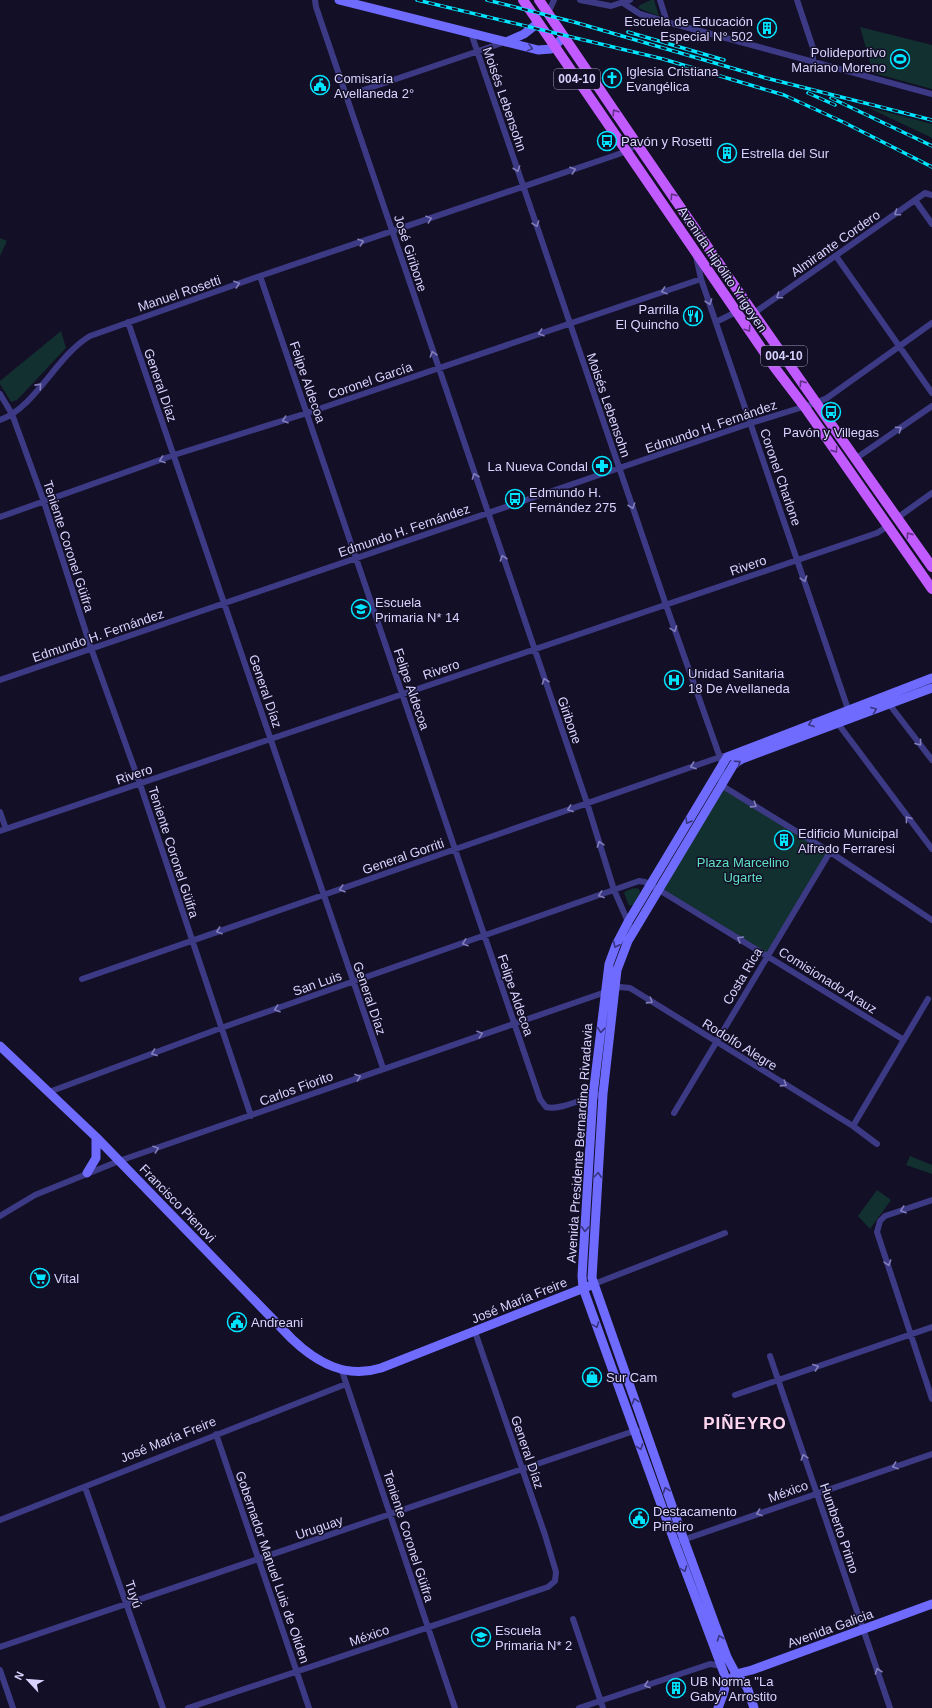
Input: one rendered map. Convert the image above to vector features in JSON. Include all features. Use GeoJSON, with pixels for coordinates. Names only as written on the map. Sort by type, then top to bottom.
{"type":"FeatureCollection","features":[{"type":"Feature","properties":{"kind":"main road"},"geometry":{"type":"LineString","coordinates":[[339,0],[544,51],[555,47],[564,37]]}},
{"type":"Feature","properties":{"kind":"main road","name":"Avenida Hipólito Yrigoyen"},"geometry":{"type":"LineString","coordinates":[[523,0],[736,312],[775,368],[804,406],[932,589]]}},
{"type":"Feature","properties":{"kind":"main road","name":"Avenida Hipólito Yrigoyen"},"geometry":{"type":"LineString","coordinates":[[539,0],[816,403],[932,567]]}},
{"type":"Feature","properties":{"kind":"main road"},"geometry":{"type":"LineString","coordinates":[[506,42],[524,34],[538,23]]}},
{"type":"Feature","properties":{"kind":"main road","name":"Avenida Presidente Bernardino Rivadavia"},"geometry":{"type":"LineString","coordinates":[[754,1708],[747,1687],[736,1674],[727,1657],[679,1542],[635,1431],[583,1288],[582,1276],[593,1095],[605,991],[612,954],[628,922],[655,888],[730,769],[738,762],[835,719],[848,710],[932,678]]}},
{"type":"Feature","properties":{"kind":"main road","name":"Avenida Presidente Bernardino Rivadavia"},"geometry":{"type":"LineString","coordinates":[[726,1683],[679,1542],[644,1428],[594,1284],[592,1270],[603,1094],[614,988],[619,960],[721,760],[730,754],[835,719],[851,719],[932,688]]}},
{"type":"Feature","properties":{"kind":"main road","name":"Francisco Pienovi"},"geometry":{"type":"LineString","coordinates":[[0,1046],[96,1137],[292,1339],[315,1358],[342,1371]]}},
{"type":"Feature","properties":{"kind":"main road"},"geometry":{"type":"LineString","coordinates":[[87,1173],[96,1158],[96,1137]]}},
{"type":"Feature","properties":{"kind":"main road","name":"José María Freire"},"geometry":{"type":"LineString","coordinates":[[342,1371],[372,1371],[475,1332],[594,1284]]}},
{"type":"Feature","properties":{"kind":"main road","name":"Avenida Galicia"},"geometry":{"type":"LineString","coordinates":[[726,1683],[736,1674],[752,1670],[932,1604]]}},
{"type":"Feature","properties":{"kind":"main road"},"geometry":{"type":"LineString","coordinates":[[718,1708],[726,1683]]}},
{"type":"Feature","properties":{"kind":"street","name":"José Giribone"},"geometry":{"type":"LineString","coordinates":[[315,0],[346,96],[488,513]]}},
{"type":"Feature","properties":{"kind":"street"},"geometry":{"type":"LineString","coordinates":[[548,13],[554,0]]}},
{"type":"Feature","properties":{"kind":"street"},"geometry":{"type":"LineString","coordinates":[[580,0],[611,6],[630,0]]}},
{"type":"Feature","properties":{"kind":"street"},"geometry":{"type":"LineString","coordinates":[[660,0],[667,22]]}},
{"type":"Feature","properties":{"kind":"street"},"geometry":{"type":"LineString","coordinates":[[797,0],[813,48],[813,62]]}},
{"type":"Feature","properties":{"kind":"street"},"geometry":{"type":"LineString","coordinates":[[623,3],[640,14],[667,22],[932,94]]}},
{"type":"Feature","properties":{"kind":"street","name":"Moisés Lebensohn"},"geometry":{"type":"LineString","coordinates":[[471,33],[619,469],[721,760],[721,785]]}},
{"type":"Feature","properties":{"kind":"street"},"geometry":{"type":"LineString","coordinates":[[346,96],[506,42]]}},
{"type":"Feature","properties":{"kind":"street"},"geometry":{"type":"LineString","coordinates":[[523,187],[627,152],[637,144]]}},
{"type":"Feature","properties":{"kind":"street","name":"Manuel Rosetti"},"geometry":{"type":"LineString","coordinates":[[0,420],[12,414],[83,340],[128,322],[260,276],[523,187]]}},
{"type":"Feature","properties":{"kind":"street","name":"Almirante Cordero"},"geometry":{"type":"LineString","coordinates":[[754,313],[925,193],[931,194]]}},
{"type":"Feature","properties":{"kind":"street"},"geometry":{"type":"LineString","coordinates":[[915,200],[932,224]]}},
{"type":"Feature","properties":{"kind":"street","name":"Coronel Charlone"},"geometry":{"type":"LineString","coordinates":[[695,251],[701,279],[851,719]]}},
{"type":"Feature","properties":{"kind":"street"},"geometry":{"type":"LineString","coordinates":[[836,256],[932,393]]}},
{"type":"Feature","properties":{"kind":"street","name":"Felipe Aldecoa"},"geometry":{"type":"LineString","coordinates":[[260,276],[540,1099],[546,1107],[554,1108],[593,1095]]}},
{"type":"Feature","properties":{"kind":"street","name":"Coronel García"},"geometry":{"type":"LineString","coordinates":[[0,518],[174,455],[306,413],[701,279]]}},
{"type":"Feature","properties":{"kind":"street"},"geometry":{"type":"LineString","coordinates":[[716,322],[736,312]]}},
{"type":"Feature","properties":{"kind":"street","name":"General Díaz"},"geometry":{"type":"LineString","coordinates":[[128,322],[383,1068]]}},
{"type":"Feature","properties":{"kind":"street","name":"Edmundo H. Fernández"},"geometry":{"type":"LineString","coordinates":[[0,680],[750,423],[816,403],[827,398],[932,323]]}},
{"type":"Feature","properties":{"kind":"street","name":"Teniente Coronel Güifra"},"geometry":{"type":"LineString","coordinates":[[0,394],[12,414],[44,502],[91,648],[140,784],[221,1028],[252,1116]]}},
{"type":"Feature","properties":{"kind":"street"},"geometry":{"type":"LineString","coordinates":[[855,458],[932,406]]}},
{"type":"Feature","properties":{"kind":"street"},"geometry":{"type":"LineString","coordinates":[[897,518],[932,493]]}},
{"type":"Feature","properties":{"kind":"street","name":"Giribone"},"geometry":{"type":"LineString","coordinates":[[488,513],[587,803],[614,890],[633,933]]}},
{"type":"Feature","properties":{"kind":"street","name":"Rivero"},"geometry":{"type":"LineString","coordinates":[[3,830],[798,560],[876,533],[888,526]]}},
{"type":"Feature","properties":{"kind":"street"},"geometry":{"type":"LineString","coordinates":[[889,704],[932,760]]}},
{"type":"Feature","properties":{"kind":"street"},"geometry":{"type":"LineString","coordinates":[[835,719],[932,849]]}},
{"type":"Feature","properties":{"kind":"street","name":"General Gorriti"},"geometry":{"type":"LineString","coordinates":[[82,979],[456,850],[587,803],[721,760]]}},
{"type":"Feature","properties":{"kind":"street"},"geometry":{"type":"LineString","coordinates":[[721,785],[830,852],[932,920]]}},
{"type":"Feature","properties":{"kind":"street"},"geometry":{"type":"LineString","coordinates":[[0,812],[3,830]]}},
{"type":"Feature","properties":{"kind":"street","name":"Costa Rica"},"geometry":{"type":"LineString","coordinates":[[674,1113],[830,852]]}},
{"type":"Feature","properties":{"kind":"street","name":"San Luis"},"geometry":{"type":"LineString","coordinates":[[49,1092],[221,1028],[484,937],[614,890],[638,882],[645,882],[655,888]]}},
{"type":"Feature","properties":{"kind":"street","name":"Comisionado Arauz"},"geometry":{"type":"LineString","coordinates":[[655,888],[904,1040]]}},
{"type":"Feature","properties":{"kind":"street","name":"Carlos Fiorito"},"geometry":{"type":"LineString","coordinates":[[0,1216],[35,1195],[119,1161],[252,1116],[383,1068],[614,988]]}},
{"type":"Feature","properties":{"kind":"street","name":"Rodolfo Alegre"},"geometry":{"type":"LineString","coordinates":[[614,988],[630,988],[853,1126],[877,1144]]}},
{"type":"Feature","properties":{"kind":"street"},"geometry":{"type":"LineString","coordinates":[[853,1126],[928,999]]}},
{"type":"Feature","properties":{"kind":"street"},"geometry":{"type":"LineString","coordinates":[[593,1095],[603,1094]]}},
{"type":"Feature","properties":{"kind":"street"},"geometry":{"type":"LineString","coordinates":[[932,1200],[885,1216],[878,1226],[877,1232],[932,1399]]}},
{"type":"Feature","properties":{"kind":"street","name":"José María Freire"},"geometry":{"type":"LineString","coordinates":[[594,1284],[725,1234]]}},
{"type":"Feature","properties":{"kind":"street"},"geometry":{"type":"LineString","coordinates":[[735,1395],[779,1381],[932,1326]]}},
{"type":"Feature","properties":{"kind":"street","name":"General Díaz"},"geometry":{"type":"LineString","coordinates":[[475,1332],[523,1469],[556,1572],[555,1581]]}},
{"type":"Feature","properties":{"kind":"street","name":"Humberto Primo"},"geometry":{"type":"LineString","coordinates":[[770,1356],[890,1708]]}},
{"type":"Feature","properties":{"kind":"street","name":"Teniente Coronel Güifra"},"geometry":{"type":"LineString","coordinates":[[342,1371],[455,1708]]}},
{"type":"Feature","properties":{"kind":"street","name":"José María Freire"},"geometry":{"type":"LineString","coordinates":[[0,1520],[346,1384]]}},
{"type":"Feature","properties":{"kind":"street","name":"Uruguay"},"geometry":{"type":"LineString","coordinates":[[0,1646],[644,1428]]}},
{"type":"Feature","properties":{"kind":"street","name":"Gobernador Manuel Luis de Oliden"},"geometry":{"type":"LineString","coordinates":[[216,1434],[309,1708]]}},
{"type":"Feature","properties":{"kind":"street","name":"México"},"geometry":{"type":"LineString","coordinates":[[679,1542],[816,1493],[932,1454]]}},
{"type":"Feature","properties":{"kind":"street","name":"Tuyú"},"geometry":{"type":"LineString","coordinates":[[85,1487],[163,1708]]}},
{"type":"Feature","properties":{"kind":"street","name":"México"},"geometry":{"type":"LineString","coordinates":[[188,1708],[548,1587],[555,1581]]}},
{"type":"Feature","properties":{"kind":"street"},"geometry":{"type":"LineString","coordinates":[[572,1619],[603,1708]]}},
{"type":"Feature","properties":{"kind":"street"},"geometry":{"type":"LineString","coordinates":[[579,1708],[710,1664],[721,1665],[736,1674]]}},
{"type":"Feature","properties":{"kind":"street"},"geometry":{"type":"LineString","coordinates":[[0,1670],[13,1708]]}},
{"type":"Feature","properties":{"kind":"green space"},"geometry":{"type":"Polygon","coordinates":[[[654,0],[659,16],[638,8],[640,5],[654,0]]]}},
{"type":"Feature","properties":{"kind":"green space","name":"Polideportivo Mariano Moreno"},"geometry":{"type":"Polygon","coordinates":[[[860,27],[932,45],[932,89],[873,73],[860,27]]]}},
{"type":"Feature","properties":{"kind":"green space"},"geometry":{"type":"Polygon","coordinates":[[[867,107],[932,124],[932,138],[867,107]]]}},
{"type":"Feature","properties":{"kind":"green space"},"geometry":{"type":"Polygon","coordinates":[[[0,238],[7,241],[0,256],[0,238]]]}},
{"type":"Feature","properties":{"kind":"green space"},"geometry":{"type":"Polygon","coordinates":[[[61,331],[66,348],[17,400],[11,402],[0,384],[0,381],[61,331]]]}},
{"type":"Feature","properties":{"kind":"green space","name":"Plaza Marcelino Ugarte"},"geometry":{"type":"Polygon","coordinates":[[[721,785],[830,852],[768,956],[659,890],[721,785]]]}},
{"type":"Feature","properties":{"kind":"green space"},"geometry":{"type":"Polygon","coordinates":[[[634,888],[639,889],[640,892],[635,904],[629,906],[624,893],[634,888]]]}},
{"type":"Feature","properties":{"kind":"green space"},"geometry":{"type":"Polygon","coordinates":[[[910,1156],[932,1165],[932,1174],[906,1165],[910,1156]]]}},
{"type":"Feature","properties":{"kind":"green space"},"geometry":{"type":"Polygon","coordinates":[[[877,1190],[891,1200],[870,1229],[858,1216],[877,1190]]]}},
{"type":"Feature","properties":{"kind":"railway"},"geometry":{"type":"LineString","coordinates":[[417,0],[663,59],[784,95],[843,122],[932,167]]}},
{"type":"Feature","properties":{"kind":"railway"},"geometry":{"type":"LineString","coordinates":[[487,0],[574,22],[766,78],[932,120]]}},
{"type":"Feature","properties":{"kind":"railway"},"geometry":{"type":"LineString","coordinates":[[628,32],[724,60]]}},
{"type":"Feature","properties":{"kind":"railway"},"geometry":{"type":"LineString","coordinates":[[808,93],[835,105]]}},
{"type":"Feature","properties":{"kind":"railway"},"geometry":{"type":"LineString","coordinates":[[831,98],[932,146]]}},
{"type":"Feature","properties":{"kind":"place","name":"Escuela de Educación Especial N° 502"},"geometry":{"type":"Point","coordinates":[767,28]}},
{"type":"Feature","properties":{"kind":"place","name":"Polideportivo Mariano Moreno"},"geometry":{"type":"Point","coordinates":[900,59]}},
{"type":"Feature","properties":{"kind":"place","name":"Iglesia Cristiana Evangélica"},"geometry":{"type":"Point","coordinates":[612,78]}},
{"type":"Feature","properties":{"kind":"place","name":"Comisaría Avellaneda 2°"},"geometry":{"type":"Point","coordinates":[320,85]}},
{"type":"Feature","properties":{"kind":"place","name":"Pavón y Rosetti"},"geometry":{"type":"Point","coordinates":[607,141]}},
{"type":"Feature","properties":{"kind":"place","name":"Estrella del Sur"},"geometry":{"type":"Point","coordinates":[727,153]}},
{"type":"Feature","properties":{"kind":"place","name":"Parrilla El Quincho"},"geometry":{"type":"Point","coordinates":[693,316]}},
{"type":"Feature","properties":{"kind":"place","name":"Pavón y Villegas"},"geometry":{"type":"Point","coordinates":[831,412]}},
{"type":"Feature","properties":{"kind":"place","name":"La Nueva Condal"},"geometry":{"type":"Point","coordinates":[602,466]}},
{"type":"Feature","properties":{"kind":"place","name":"Edmundo H. Fernández 275"},"geometry":{"type":"Point","coordinates":[515,499]}},
{"type":"Feature","properties":{"kind":"place","name":"Escuela Primaria N* 14"},"geometry":{"type":"Point","coordinates":[361,609]}},
{"type":"Feature","properties":{"kind":"place","name":"Unidad Sanitaria 18 De Avellaneda"},"geometry":{"type":"Point","coordinates":[674,680]}},
{"type":"Feature","properties":{"kind":"place","name":"Edificio Municipal Alfredo Ferraresi"},"geometry":{"type":"Point","coordinates":[784,840]}},
{"type":"Feature","properties":{"kind":"place","name":"Vital"},"geometry":{"type":"Point","coordinates":[40,1278]}},
{"type":"Feature","properties":{"kind":"place","name":"Andreani"},"geometry":{"type":"Point","coordinates":[237,1322]}},
{"type":"Feature","properties":{"kind":"place","name":"Sur Cam"},"geometry":{"type":"Point","coordinates":[592,1377]}},
{"type":"Feature","properties":{"kind":"place","name":"Destacamento Piñeiro"},"geometry":{"type":"Point","coordinates":[639,1518]}},
{"type":"Feature","properties":{"kind":"place","name":"Escuela Primaria N* 2"},"geometry":{"type":"Point","coordinates":[481,1637]}},
{"type":"Feature","properties":{"kind":"place","name":"UB Norma \"La Gaby\" Arrostito"},"geometry":{"type":"Point","coordinates":[676,1688]}},
{"type":"Feature","properties":{"kind":"district","name":"PIÑEYRO"},"geometry":{"type":"Point","coordinates":[745,1423]}}]}
